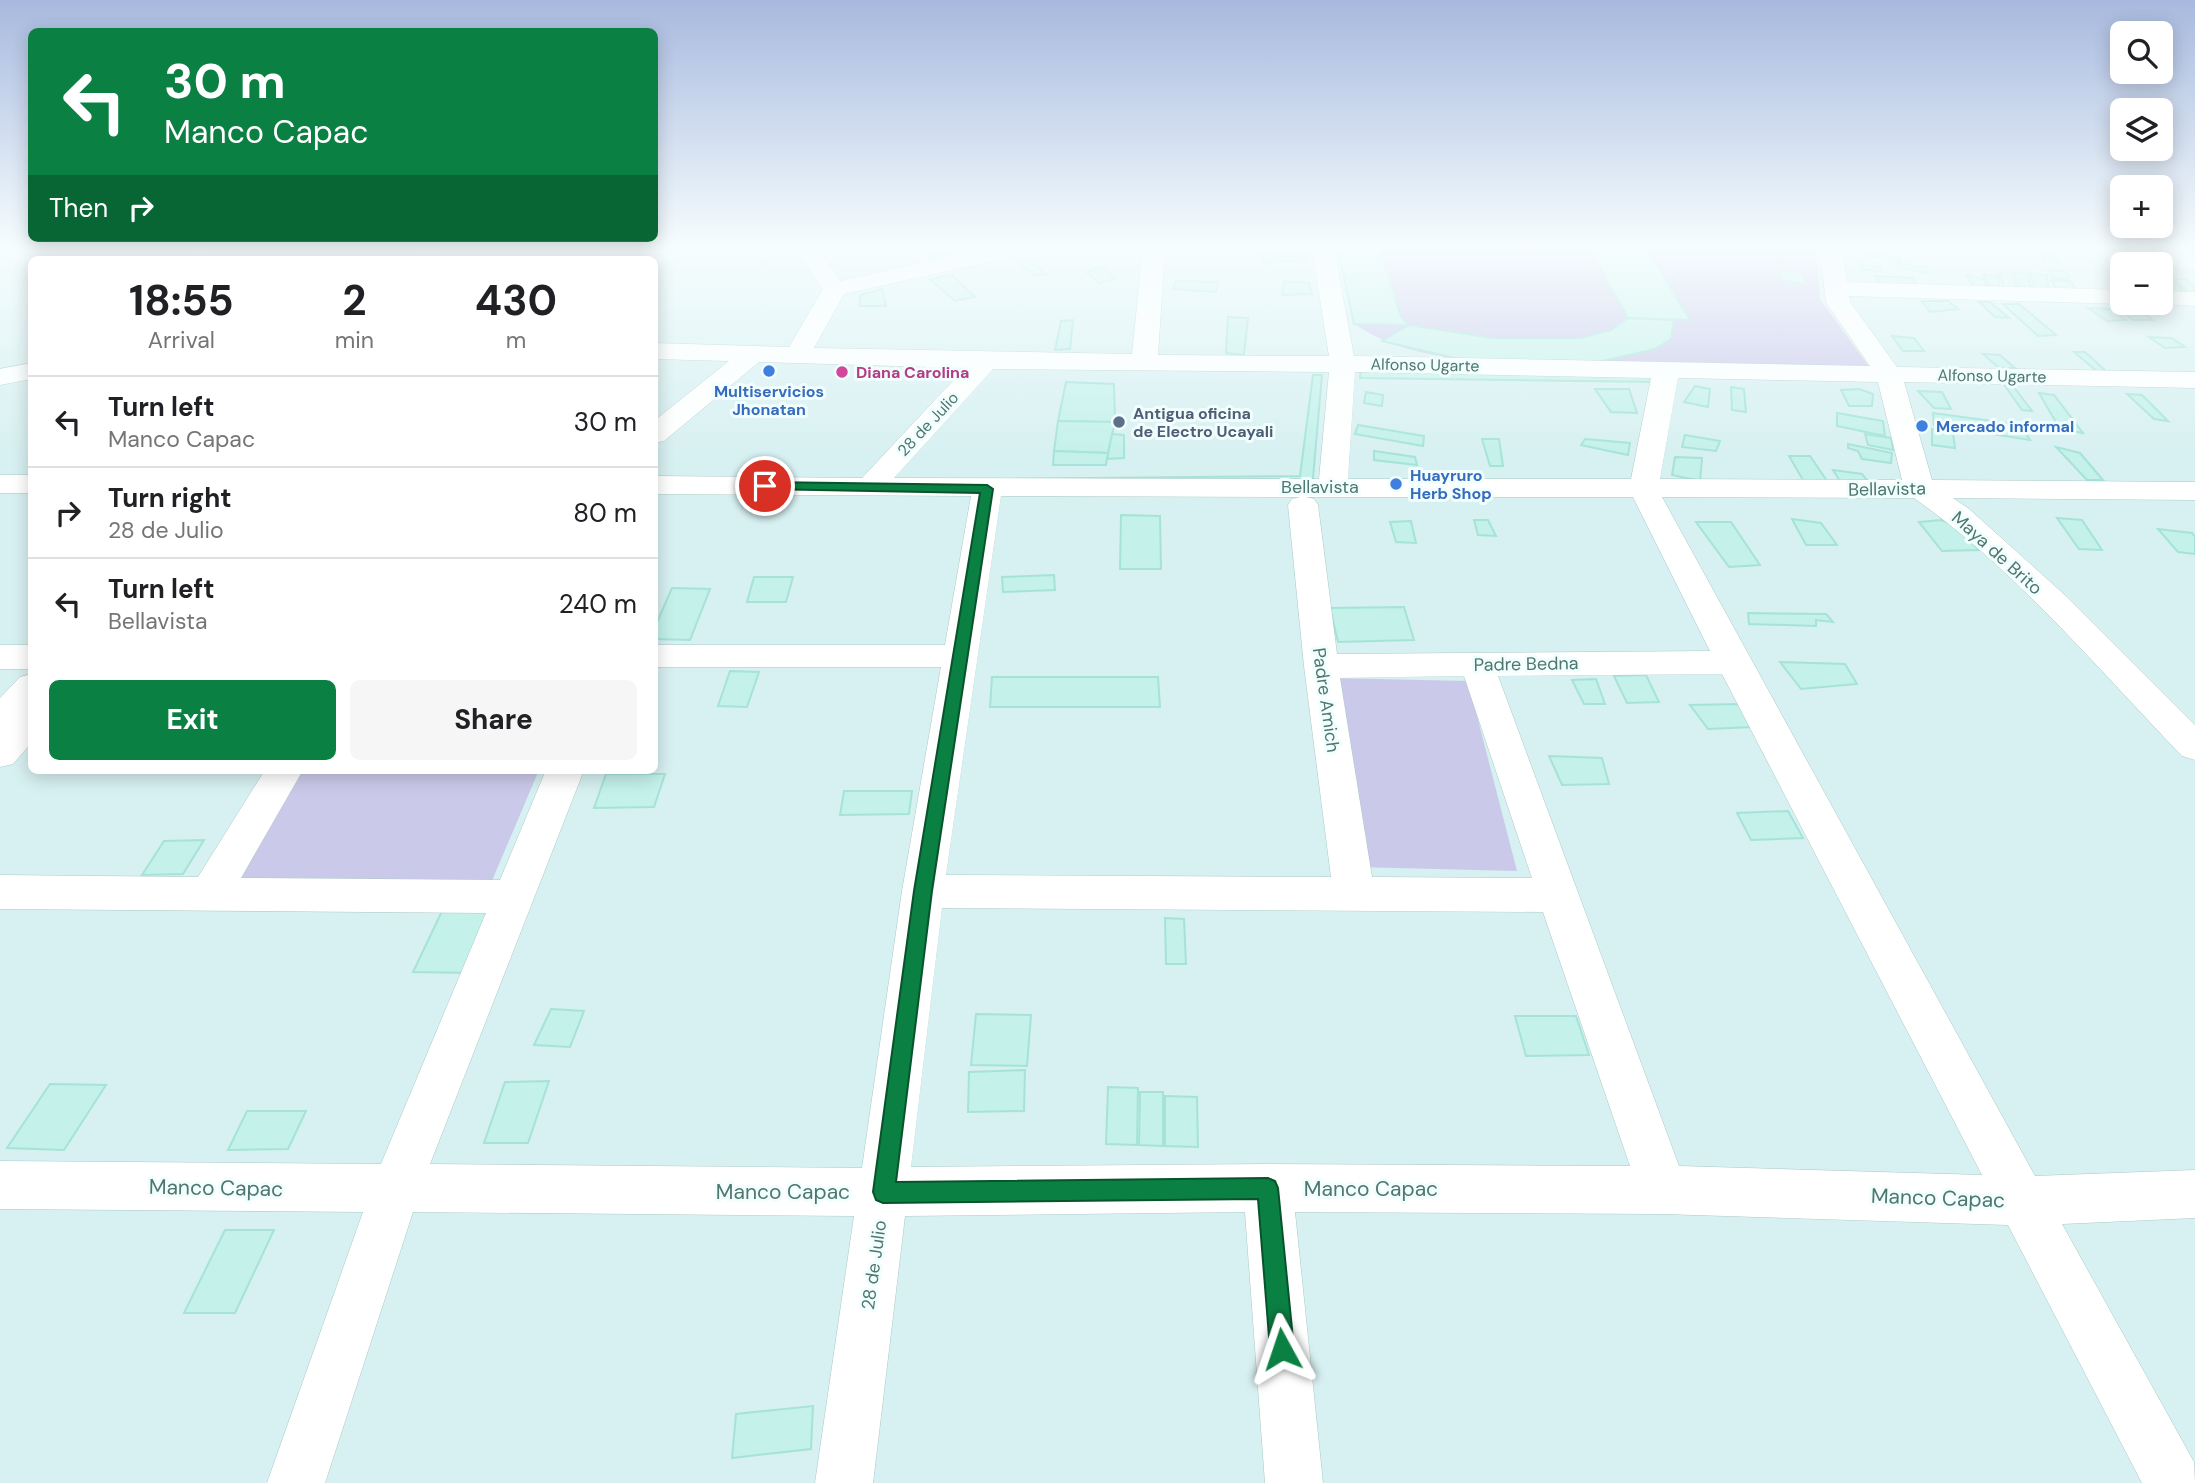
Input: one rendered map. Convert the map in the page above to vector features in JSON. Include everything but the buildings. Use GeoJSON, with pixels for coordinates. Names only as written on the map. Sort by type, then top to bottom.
{"type":"FeatureCollection","features":[{"type":"Feature","properties":{"kind":"street"},"geometry":{"type":"LineString","coordinates":[[798,354],[818,318]]}},
{"type":"Feature","properties":{"kind":"street"},"geometry":{"type":"LineString","coordinates":[[1144,363],[1148,318]]}},
{"type":"Feature","properties":{"kind":"street"},"geometry":{"type":"LineString","coordinates":[[1333,487],[1343,364],[1335,318]]}},
{"type":"Feature","properties":{"kind":"street"},"geometry":{"type":"LineString","coordinates":[[1849,318],[1889,374],[1931,496]]}},
{"type":"Feature","properties":{"kind":"street","name":"Alfonso Ugarte"},"geometry":{"type":"LineString","coordinates":[[658,351],[986,361],[1343,364],[2195,380]]}},
{"type":"Feature","properties":{"kind":"street"},"geometry":{"type":"LineString","coordinates":[[658,432],[754,353]]}},
{"type":"Feature","properties":{"kind":"street","name":"28 de Julio"},"geometry":{"type":"LineString","coordinates":[[869,488],[986,361]]}},
{"type":"Feature","properties":{"kind":"street"},"geometry":{"type":"LineString","coordinates":[[1666,370],[1647,496],[1732,662],[2173,1483]]}},
{"type":"Feature","properties":{"kind":"street"},"geometry":{"type":"LineString","coordinates":[[0,377],[28,372]]}},
{"type":"Feature","properties":{"kind":"street"},"geometry":{"type":"LineString","coordinates":[[0,484],[28,484]]}},
{"type":"Feature","properties":{"kind":"street","name":"Bellavista"},"geometry":{"type":"LineString","coordinates":[[658,485],[869,488],[986,498],[1303,505],[1647,496],[1931,496],[2195,491]]}},
{"type":"Feature","properties":{"kind":"street","name":"Bellavista"},"geometry":{"type":"LineString","coordinates":[[658,505],[1333,487],[1647,496]]}},
{"type":"Feature","properties":{"kind":"street","name":"Bellavista"},"geometry":{"type":"LineString","coordinates":[[1931,496],[2195,506]]}},
{"type":"Feature","properties":{"kind":"street","name":"Maya de Brito"},"geometry":{"type":"LineString","coordinates":[[1931,496],[1958,516],[2055,604],[2189,734]]}},
{"type":"Feature","properties":{"kind":"street","name":"28 de Julio"},"geometry":{"type":"LineString","coordinates":[[844,1483],[923,891],[986,498]]}},
{"type":"Feature","properties":{"kind":"street","name":"Padre Amich"},"geometry":{"type":"LineString","coordinates":[[1303,505],[1321,666],[1354,895]]}},
{"type":"Feature","properties":{"kind":"street"},"geometry":{"type":"LineString","coordinates":[[0,506],[28,506]]}},
{"type":"Feature","properties":{"kind":"street"},"geometry":{"type":"LineString","coordinates":[[658,656],[959,656]]}},
{"type":"Feature","properties":{"kind":"street"},"geometry":{"type":"LineString","coordinates":[[0,657],[28,657]]}},
{"type":"Feature","properties":{"kind":"street","name":"Padre Bedna"},"geometry":{"type":"LineString","coordinates":[[1321,666],[1732,662]]}},
{"type":"Feature","properties":{"kind":"street"},"geometry":{"type":"LineString","coordinates":[[1477,665],[1663,1190]]}},
{"type":"Feature","properties":{"kind":"street"},"geometry":{"type":"LineString","coordinates":[[0,720],[28,689]]}},
{"type":"Feature","properties":{"kind":"street"},"geometry":{"type":"LineString","coordinates":[[0,754],[28,722]]}},
{"type":"Feature","properties":{"kind":"street"},"geometry":{"type":"LineString","coordinates":[[210,894],[282,774]]}},
{"type":"Feature","properties":{"kind":"street"},"geometry":{"type":"LineString","coordinates":[[296,1483],[395,1191],[563,774]]}},
{"type":"Feature","properties":{"kind":"street"},"geometry":{"type":"LineString","coordinates":[[923,891],[1559,895]]}},
{"type":"Feature","properties":{"kind":"street"},"geometry":{"type":"LineString","coordinates":[[0,892],[514,897]]}},
{"type":"Feature","properties":{"kind":"street","name":"Manco Capac"},"geometry":{"type":"LineString","coordinates":[[0,1185],[395,1191],[883,1192],[1268,1188],[1663,1190],[2022,1201],[2195,1194]]}},
{"type":"Feature","properties":{"kind":"street"},"geometry":{"type":"LineString","coordinates":[[1268,1188],[1294,1483]]}},
{"type":"Feature","properties":{"kind":"shaded area"},"geometry":{"type":"Polygon","coordinates":[[[0,318],[28,318],[28,774],[658,774],[658,318],[2195,318],[2195,1483],[0,1483],[0,318]]]}},
{"type":"Feature","properties":{"kind":"shaded area"},"geometry":{"type":"Polygon","coordinates":[[[1353,318],[1834,318],[1870,368],[1463,360],[1419,352],[1394,344],[1354,324],[1353,318]]]}},
{"type":"Feature","properties":{"kind":"shaded area"},"geometry":{"type":"Polygon","coordinates":[[[1330,678],[1468,681],[1517,871],[1356,867],[1330,678]]]}},
{"type":"Feature","properties":{"kind":"shaded area"},"geometry":{"type":"Polygon","coordinates":[[[300,774],[537,774],[491,883],[232,885],[300,774]]]}},
{"type":"Feature","properties":{"kind":"place","name":"Multiservicios Jhonatan"},"geometry":{"type":"Point","coordinates":[769,371]}},
{"type":"Feature","properties":{"kind":"place","name":"Diana Carolina"},"geometry":{"type":"Point","coordinates":[842,372]}},
{"type":"Feature","properties":{"kind":"place","name":"Antigua oficina de Electro Ucayali"},"geometry":{"type":"Point","coordinates":[1119,422]}},
{"type":"Feature","properties":{"kind":"place","name":"Mercado informal"},"geometry":{"type":"Point","coordinates":[1922,426]}},
{"type":"Feature","properties":{"kind":"place","name":"Huayruro Herb Shop"},"geometry":{"type":"Point","coordinates":[1396,484]}},
{"type":"Feature","properties":{"kind":"route"},"geometry":{"type":"LineString","coordinates":[[765,486],[987,489],[923,891],[883,1192],[1268,1188],[1282,1349]]}}]}
